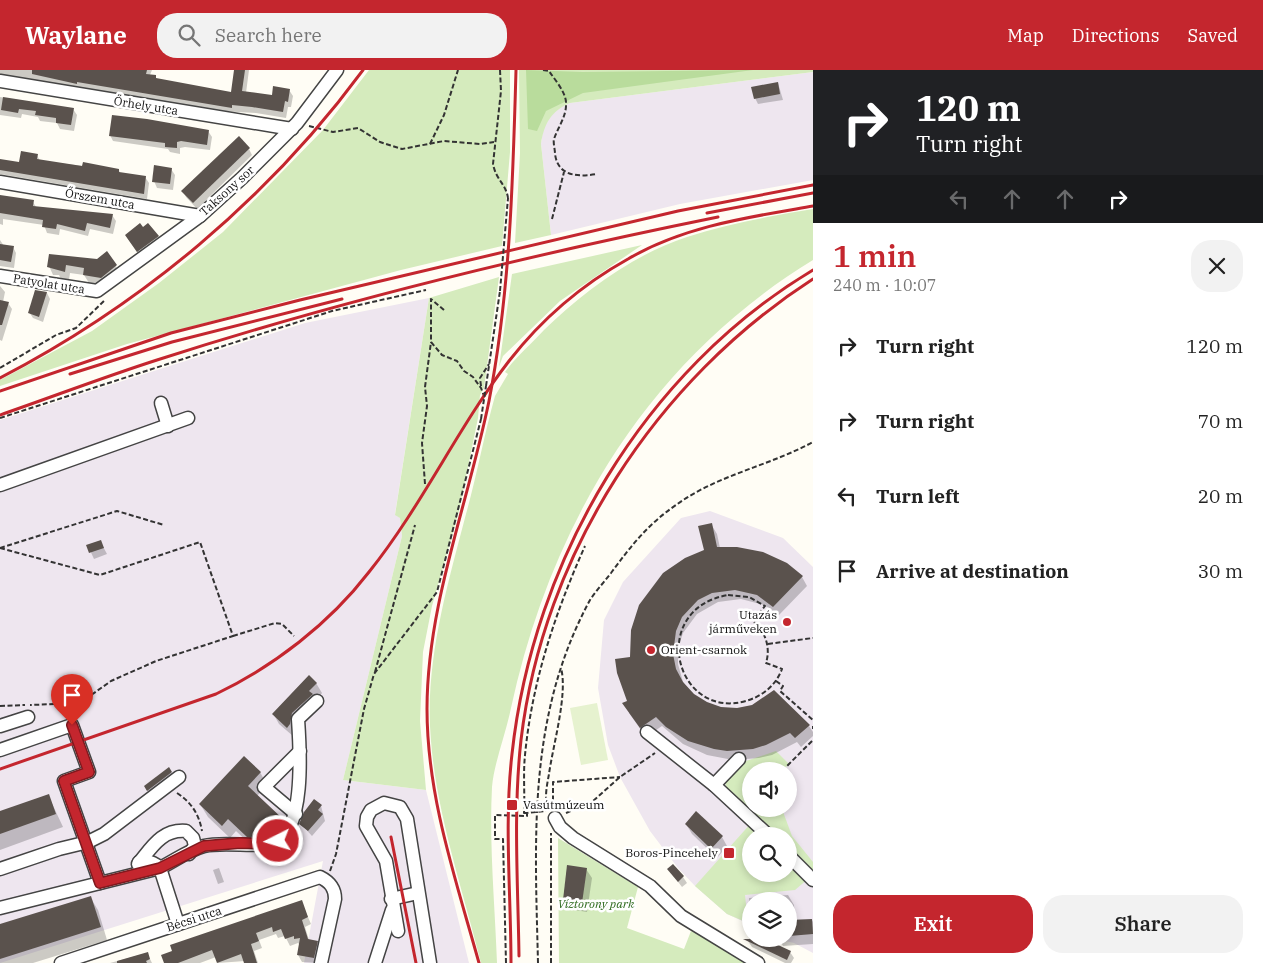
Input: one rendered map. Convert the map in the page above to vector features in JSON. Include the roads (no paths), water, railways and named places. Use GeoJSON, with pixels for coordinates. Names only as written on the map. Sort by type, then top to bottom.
{"type":"FeatureCollection","features":[{"type":"Feature","properties":{"kind":"street","name":"Taksony sor"},"geometry":{"type":"LineString","coordinates":[[102,288],[200,216],[295,126],[337,70]]}},
{"type":"Feature","properties":{"kind":"street","name":"Őrhely utca"},"geometry":{"type":"LineString","coordinates":[[0,81],[295,126]]}},
{"type":"Feature","properties":{"kind":"street","name":"Őrszem utca"},"geometry":{"type":"LineString","coordinates":[[0,182],[200,216]]}},
{"type":"Feature","properties":{"kind":"street","name":"Patyolat utca"},"geometry":{"type":"LineString","coordinates":[[0,276],[102,288]]}},
{"type":"Feature","properties":{"kind":"street"},"geometry":{"type":"LineString","coordinates":[[161,403],[168,426]]}},
{"type":"Feature","properties":{"kind":"street"},"geometry":{"type":"LineString","coordinates":[[0,484],[188,418]]}},
{"type":"Feature","properties":{"kind":"street"},"geometry":{"type":"LineString","coordinates":[[0,908],[160,868],[204,846],[240,843],[270,844],[286,834],[296,814],[300,750],[298,720],[317,701]]}},
{"type":"Feature","properties":{"kind":"street"},"geometry":{"type":"LineString","coordinates":[[0,726],[28,717]]}},
{"type":"Feature","properties":{"kind":"street"},"geometry":{"type":"LineString","coordinates":[[0,750],[72,725],[89,772],[64,781],[100,883]]}},
{"type":"Feature","properties":{"kind":"street"},"geometry":{"type":"LineString","coordinates":[[647,732],[714,785],[759,827]]}},
{"type":"Feature","properties":{"kind":"street"},"geometry":{"type":"LineString","coordinates":[[296,814],[264,787],[300,750]]}},
{"type":"Feature","properties":{"kind":"street"},"geometry":{"type":"LineString","coordinates":[[714,785],[739,759]]}},
{"type":"Feature","properties":{"kind":"street"},"geometry":{"type":"LineString","coordinates":[[0,869],[59,849],[85,843],[104,834],[179,777]]}},
{"type":"Feature","properties":{"kind":"street"},"geometry":{"type":"LineString","coordinates":[[398,931],[386,861],[366,826],[367,817],[371,810],[384,803],[400,807],[407,819],[430,963]]}},
{"type":"Feature","properties":{"kind":"street"},"geometry":{"type":"LineString","coordinates":[[554,816],[560,827],[573,838],[650,886],[682,916],[758,963]]}},
{"type":"Feature","properties":{"kind":"street"},"geometry":{"type":"LineString","coordinates":[[128,876],[162,837],[174,830],[186,831],[193,838],[195,846],[188,854]]}},
{"type":"Feature","properties":{"kind":"street"},"geometry":{"type":"LineString","coordinates":[[139,862],[155,863],[160,868],[178,924]]}},
{"type":"Feature","properties":{"kind":"street"},"geometry":{"type":"LineString","coordinates":[[797,864],[813,880]]}},
{"type":"Feature","properties":{"kind":"street","name":"Bécsi utca"},"geometry":{"type":"LineString","coordinates":[[61,963],[320,877],[327,881],[335,890],[335,899],[322,963]]}},
{"type":"Feature","properties":{"kind":"street"},"geometry":{"type":"LineString","coordinates":[[392,904],[418,893]]}},
{"type":"Feature","properties":{"kind":"street"},"geometry":{"type":"LineString","coordinates":[[375,963],[392,904]]}},
{"type":"Feature","properties":{"kind":"railway"},"geometry":{"type":"LineString","coordinates":[[0,378],[52,349],[103,317],[199,245],[244,205],[286,162],[326,117],[363,70]]}},
{"type":"Feature","properties":{"kind":"railway"},"geometry":{"type":"LineString","coordinates":[[479,963],[452,869],[437,806],[428,742],[427,709],[429,670],[441,593],[489,401],[502,319],[509,236],[516,70]]}},
{"type":"Feature","properties":{"kind":"railway"},"geometry":{"type":"LineString","coordinates":[[0,391],[171,333],[300,300],[678,211],[813,185]]}},
{"type":"Feature","properties":{"kind":"railway"},"geometry":{"type":"LineString","coordinates":[[707,213],[813,193]]}},
{"type":"Feature","properties":{"kind":"railway"},"geometry":{"type":"LineString","coordinates":[[0,769],[216,694],[238,683],[279,657],[318,626],[369,572],[406,520],[473,413],[509,361],[535,331],[579,291],[628,259],[672,238],[718,224],[813,206]]}},
{"type":"Feature","properties":{"kind":"railway"},"geometry":{"type":"LineString","coordinates":[[0,415],[157,360],[295,318],[506,263],[718,217]]}},
{"type":"Feature","properties":{"kind":"railway"},"geometry":{"type":"LineString","coordinates":[[511,963],[508,806],[512,754],[524,682],[544,611],[572,542],[607,477],[649,416],[698,361],[752,312],[813,270]]}},
{"type":"Feature","properties":{"kind":"railway"},"geometry":{"type":"LineString","coordinates":[[519,956],[517,794],[521,740],[533,671],[554,604],[582,539],[616,478],[657,420],[704,367],[756,320],[813,279]]}},
{"type":"Feature","properties":{"kind":"railway"},"geometry":{"type":"LineString","coordinates":[[70,374],[172,342],[342,299]]}},
{"type":"Feature","properties":{"kind":"railway"},"geometry":{"type":"LineString","coordinates":[[391,837],[416,963]]}},
{"type":"Feature","properties":{"kind":"place","name":"Utazás járműveken"},"geometry":{"type":"Point","coordinates":[787,622]}},
{"type":"Feature","properties":{"kind":"place","name":"Orient-csarnok"},"geometry":{"type":"Point","coordinates":[651,650]}},
{"type":"Feature","properties":{"kind":"place","name":"Vasútmúzeum"},"geometry":{"type":"Point","coordinates":[512,805]}},
{"type":"Feature","properties":{"kind":"place","name":"Boros-Pincehely"},"geometry":{"type":"Point","coordinates":[729,853]}},
{"type":"Feature","properties":{"kind":"park label","name":"Víztorony park"},"geometry":{"type":"Point","coordinates":[596,904]}}]}
